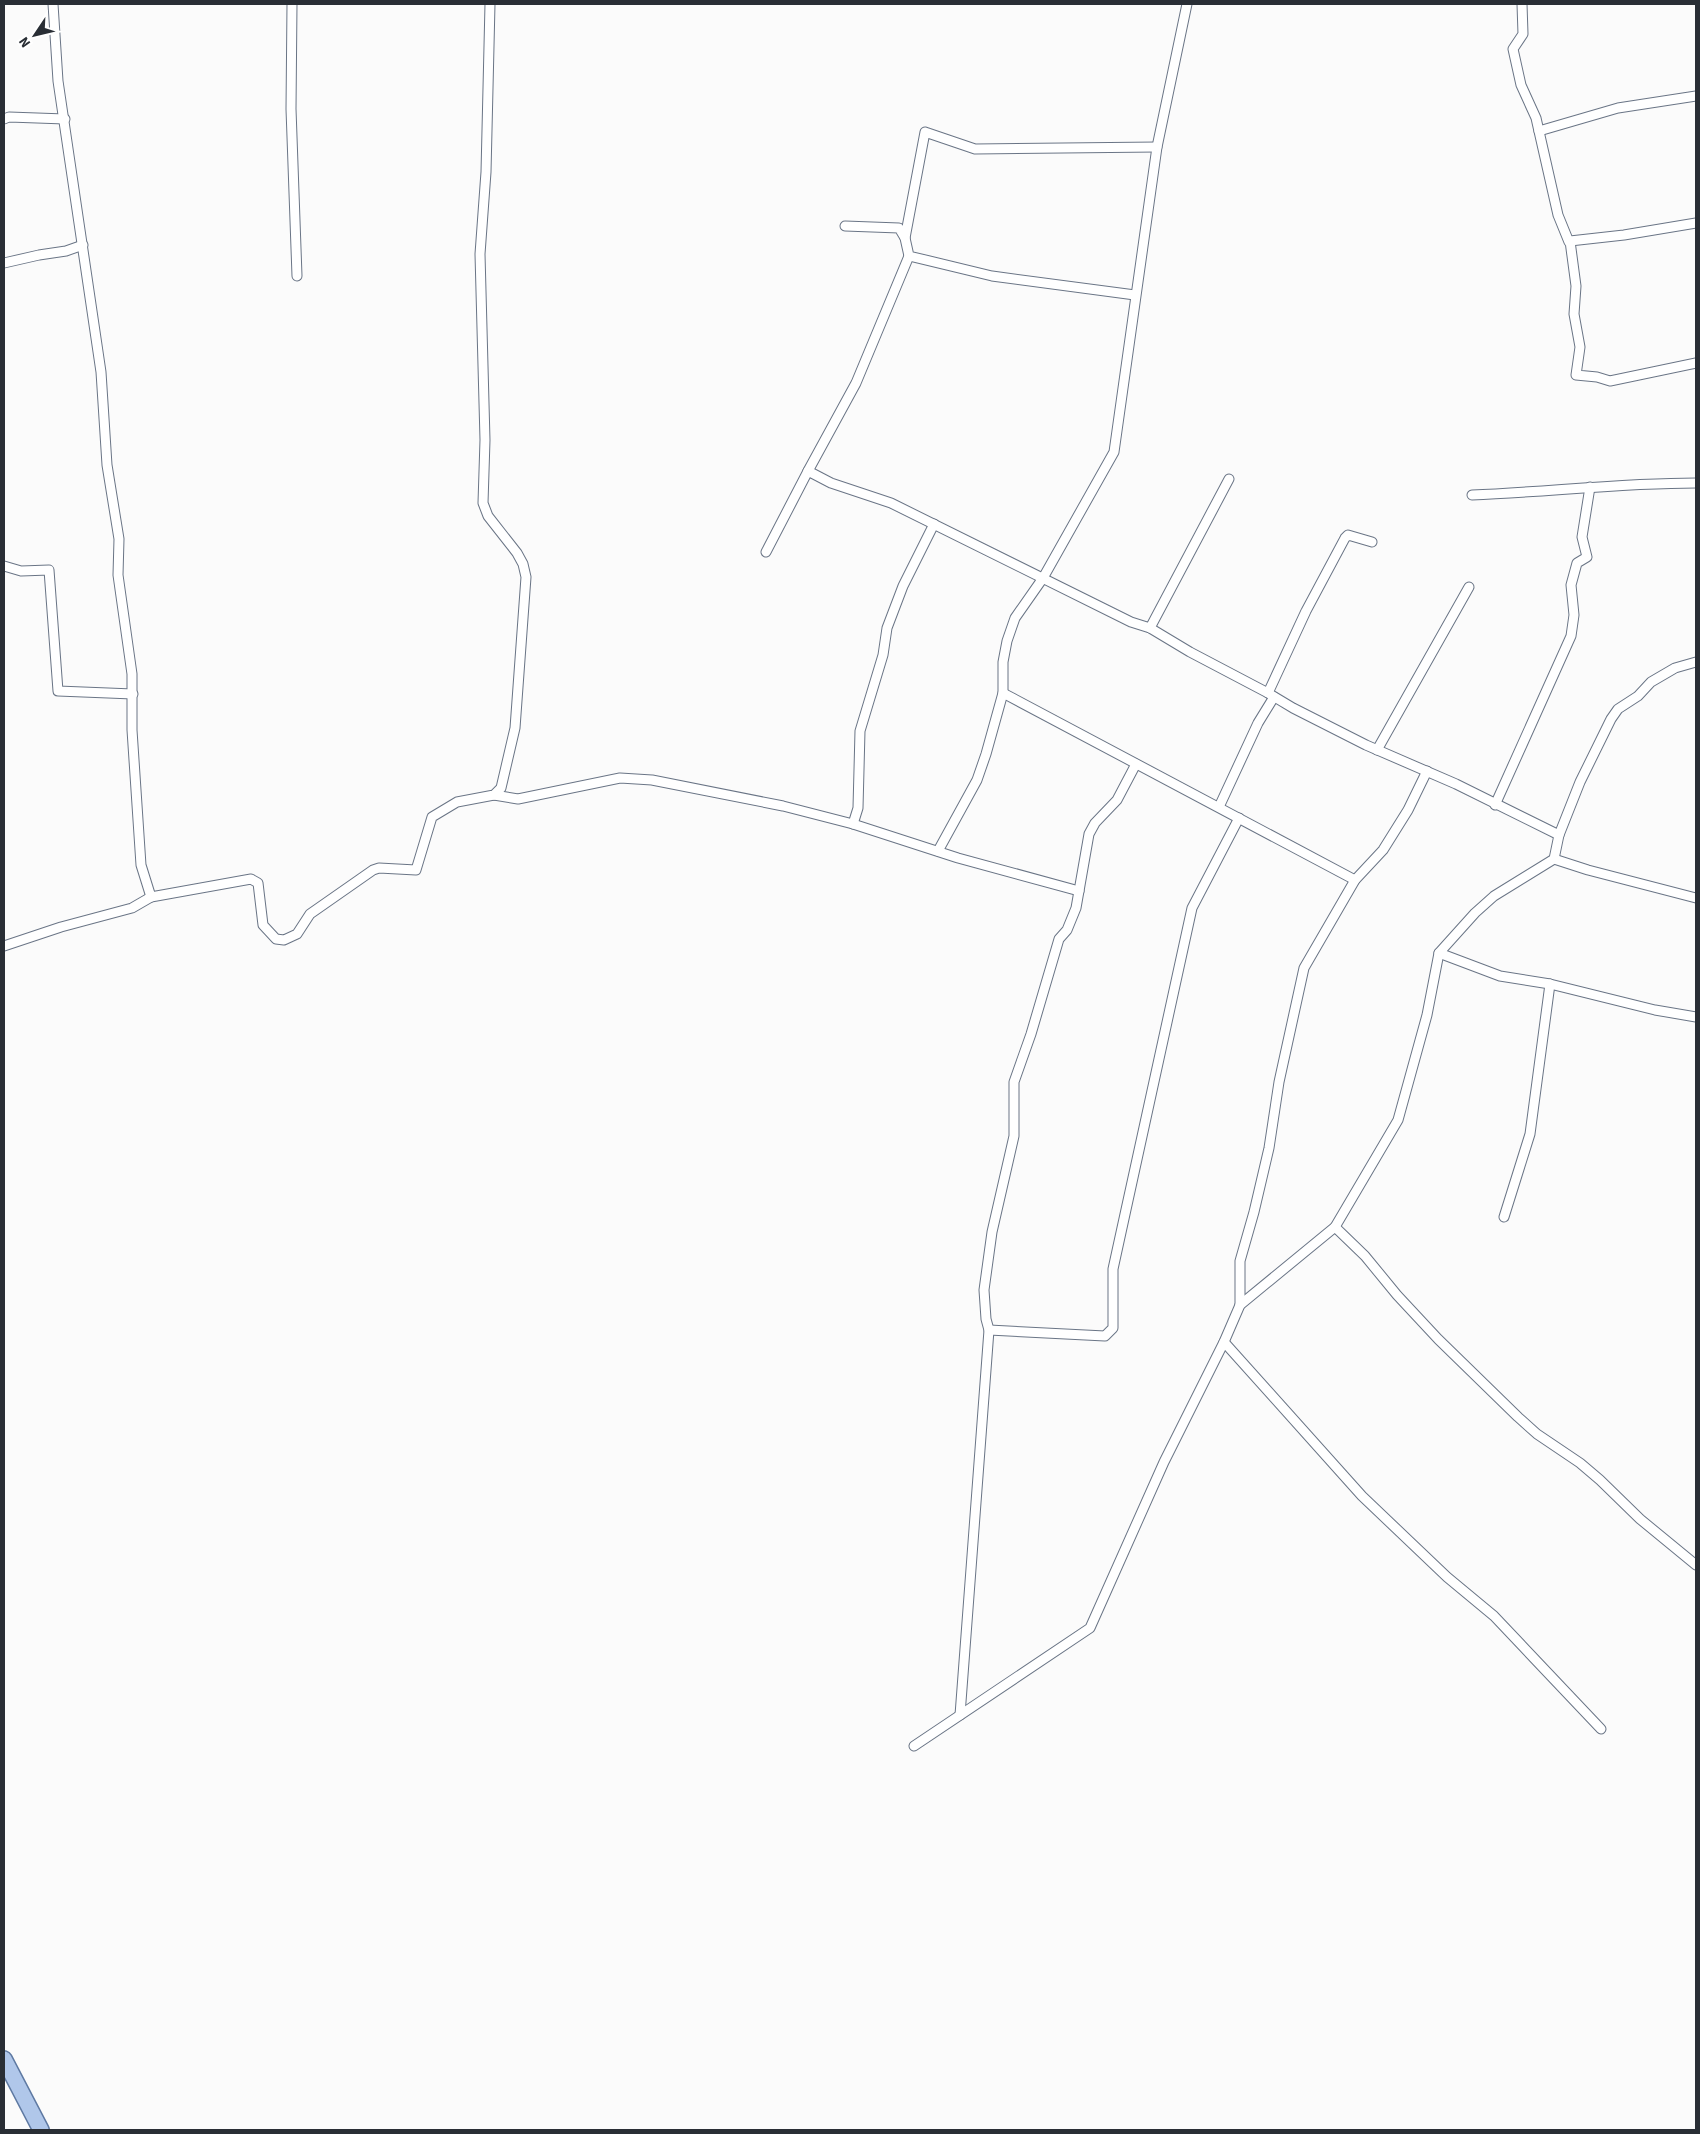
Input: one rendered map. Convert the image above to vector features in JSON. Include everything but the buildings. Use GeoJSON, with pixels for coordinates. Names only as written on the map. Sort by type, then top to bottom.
{"type":"FeatureCollection","features":[{"type":"Feature","properties":{"kind":"main road"},"geometry":{"type":"LineString","coordinates":[[4,2059],[41,2130]]}},
{"type":"Feature","properties":{"kind":"street"},"geometry":{"type":"LineString","coordinates":[[53,4],[58,81],[101,372],[107,465],[119,539],[118,575],[132,674],[132,730],[141,865],[151,897]]}},
{"type":"Feature","properties":{"kind":"street"},"geometry":{"type":"LineString","coordinates":[[292,4],[291,108],[297,276]]}},
{"type":"Feature","properties":{"kind":"street"},"geometry":{"type":"LineString","coordinates":[[490,4],[486,172],[480,254],[485,440],[483,503],[488,516],[518,552],[524,564],[526,577],[516,728],[501,788],[494,795]]}},
{"type":"Feature","properties":{"kind":"street"},"geometry":{"type":"LineString","coordinates":[[938,851],[977,780],[1004,693],[1003,662],[1007,641],[1015,618],[1043,578],[1114,452],[1157,147],[1187,4]]}},
{"type":"Feature","properties":{"kind":"street"},"geometry":{"type":"LineString","coordinates":[[1522,4],[1523,34],[1513,49],[1521,85],[1536,118],[1558,215],[1569,242],[1570,240],[1624,235],[1696,223]]}},
{"type":"Feature","properties":{"kind":"street"},"geometry":{"type":"LineString","coordinates":[[1539,131],[1618,108],[1696,96]]}},
{"type":"Feature","properties":{"kind":"street"},"geometry":{"type":"LineString","coordinates":[[4,119],[65,119]]}},
{"type":"Feature","properties":{"kind":"street"},"geometry":{"type":"LineString","coordinates":[[905,238],[925,132],[975,149],[1157,147]]}},
{"type":"Feature","properties":{"kind":"street"},"geometry":{"type":"LineString","coordinates":[[766,552],[856,383],[909,256],[905,238],[899,228],[845,226]]}},
{"type":"Feature","properties":{"kind":"street"},"geometry":{"type":"LineString","coordinates":[[1570,240],[1575,277],[1574,314],[1580,347],[1576,376],[1597,377],[1610,381],[1696,363]]}},
{"type":"Feature","properties":{"kind":"street"},"geometry":{"type":"LineString","coordinates":[[4,263],[66,251],[83,245]]}},
{"type":"Feature","properties":{"kind":"street"},"geometry":{"type":"LineString","coordinates":[[909,256],[992,276],[1135,295]]}},
{"type":"Feature","properties":{"kind":"street"},"geometry":{"type":"LineString","coordinates":[[808,471],[832,483],[890,503],[1131,622],[1150,628],[1190,652],[1377,750],[1427,771],[1559,835]]}},
{"type":"Feature","properties":{"kind":"street"},"geometry":{"type":"LineString","coordinates":[[1150,628],[1229,479]]}},
{"type":"Feature","properties":{"kind":"street"},"geometry":{"type":"LineString","coordinates":[[1472,496],[1548,492],[1640,483],[1696,483]]}},
{"type":"Feature","properties":{"kind":"street"},"geometry":{"type":"LineString","coordinates":[[1495,805],[1571,636],[1574,615],[1571,584],[1578,563],[1587,557],[1582,537],[1590,487]]}},
{"type":"Feature","properties":{"kind":"street"},"geometry":{"type":"LineString","coordinates":[[853,824],[858,808],[860,731],[883,655],[887,628],[903,586],[934,524]]}},
{"type":"Feature","properties":{"kind":"street"},"geometry":{"type":"LineString","coordinates":[[1219,807],[1271,695],[1306,611],[1345,538],[1348,535],[1372,542]]}},
{"type":"Feature","properties":{"kind":"street"},"geometry":{"type":"LineString","coordinates":[[4,566],[21,570],[49,570],[58,690],[133,694]]}},
{"type":"Feature","properties":{"kind":"street"},"geometry":{"type":"LineString","coordinates":[[1377,750],[1469,587]]}},
{"type":"Feature","properties":{"kind":"street"},"geometry":{"type":"LineString","coordinates":[[1240,1305],[1335,1227],[1398,1120],[1427,1014],[1439,953],[1475,913],[1494,896],[1554,859],[1559,835],[1580,782],[1614,714],[1638,696],[1651,682],[1674,668],[1696,662]]}},
{"type":"Feature","properties":{"kind":"street"},"geometry":{"type":"LineString","coordinates":[[1004,693],[1355,880]]}},
{"type":"Feature","properties":{"kind":"street"},"geometry":{"type":"LineString","coordinates":[[960,1715],[989,1330],[986,1319],[984,1290],[992,1232],[1014,1136],[1014,1082],[1031,1034],[1059,939],[1070,923],[1076,908],[1089,834],[1095,822],[1117,800],[1136,764]]}},
{"type":"Feature","properties":{"kind":"street"},"geometry":{"type":"LineString","coordinates":[[914,1746],[1090,1628],[1164,1462],[1224,1342],[1240,1305],[1240,1261],[1270,1148],[1280,1082],[1304,968],[1355,880],[1383,850],[1408,810],[1427,771]]}},
{"type":"Feature","properties":{"kind":"street"},"geometry":{"type":"LineString","coordinates":[[4,946],[62,927],[132,908],[151,897],[251,879],[258,882],[263,925],[276,939],[284,940],[297,934],[310,914],[373,870],[379,868],[416,870],[428,824],[432,817],[458,802],[494,795],[518,799],[620,778],[652,780],[783,806],[853,824],[1079,892]]}},
{"type":"Feature","properties":{"kind":"street"},"geometry":{"type":"LineString","coordinates":[[989,1330],[1104,1336],[1113,1328],[1113,1269],[1192,908],[1239,818]]}},
{"type":"Feature","properties":{"kind":"street"},"geometry":{"type":"LineString","coordinates":[[1554,859],[1588,870],[1696,898]]}},
{"type":"Feature","properties":{"kind":"street"},"geometry":{"type":"LineString","coordinates":[[1439,953],[1500,976],[1550,984],[1656,1010],[1696,1017]]}},
{"type":"Feature","properties":{"kind":"street"},"geometry":{"type":"LineString","coordinates":[[1504,1217],[1530,1134],[1550,984]]}},
{"type":"Feature","properties":{"kind":"street"},"geometry":{"type":"LineString","coordinates":[[1335,1227],[1364,1256],[1438,1339],[1511,1410],[1537,1434],[1580,1463],[1630,1510],[1696,1565]]}},
{"type":"Feature","properties":{"kind":"street"},"geometry":{"type":"LineString","coordinates":[[1224,1342],[1362,1496],[1446,1577],[1494,1616],[1601,1729]]}}]}
